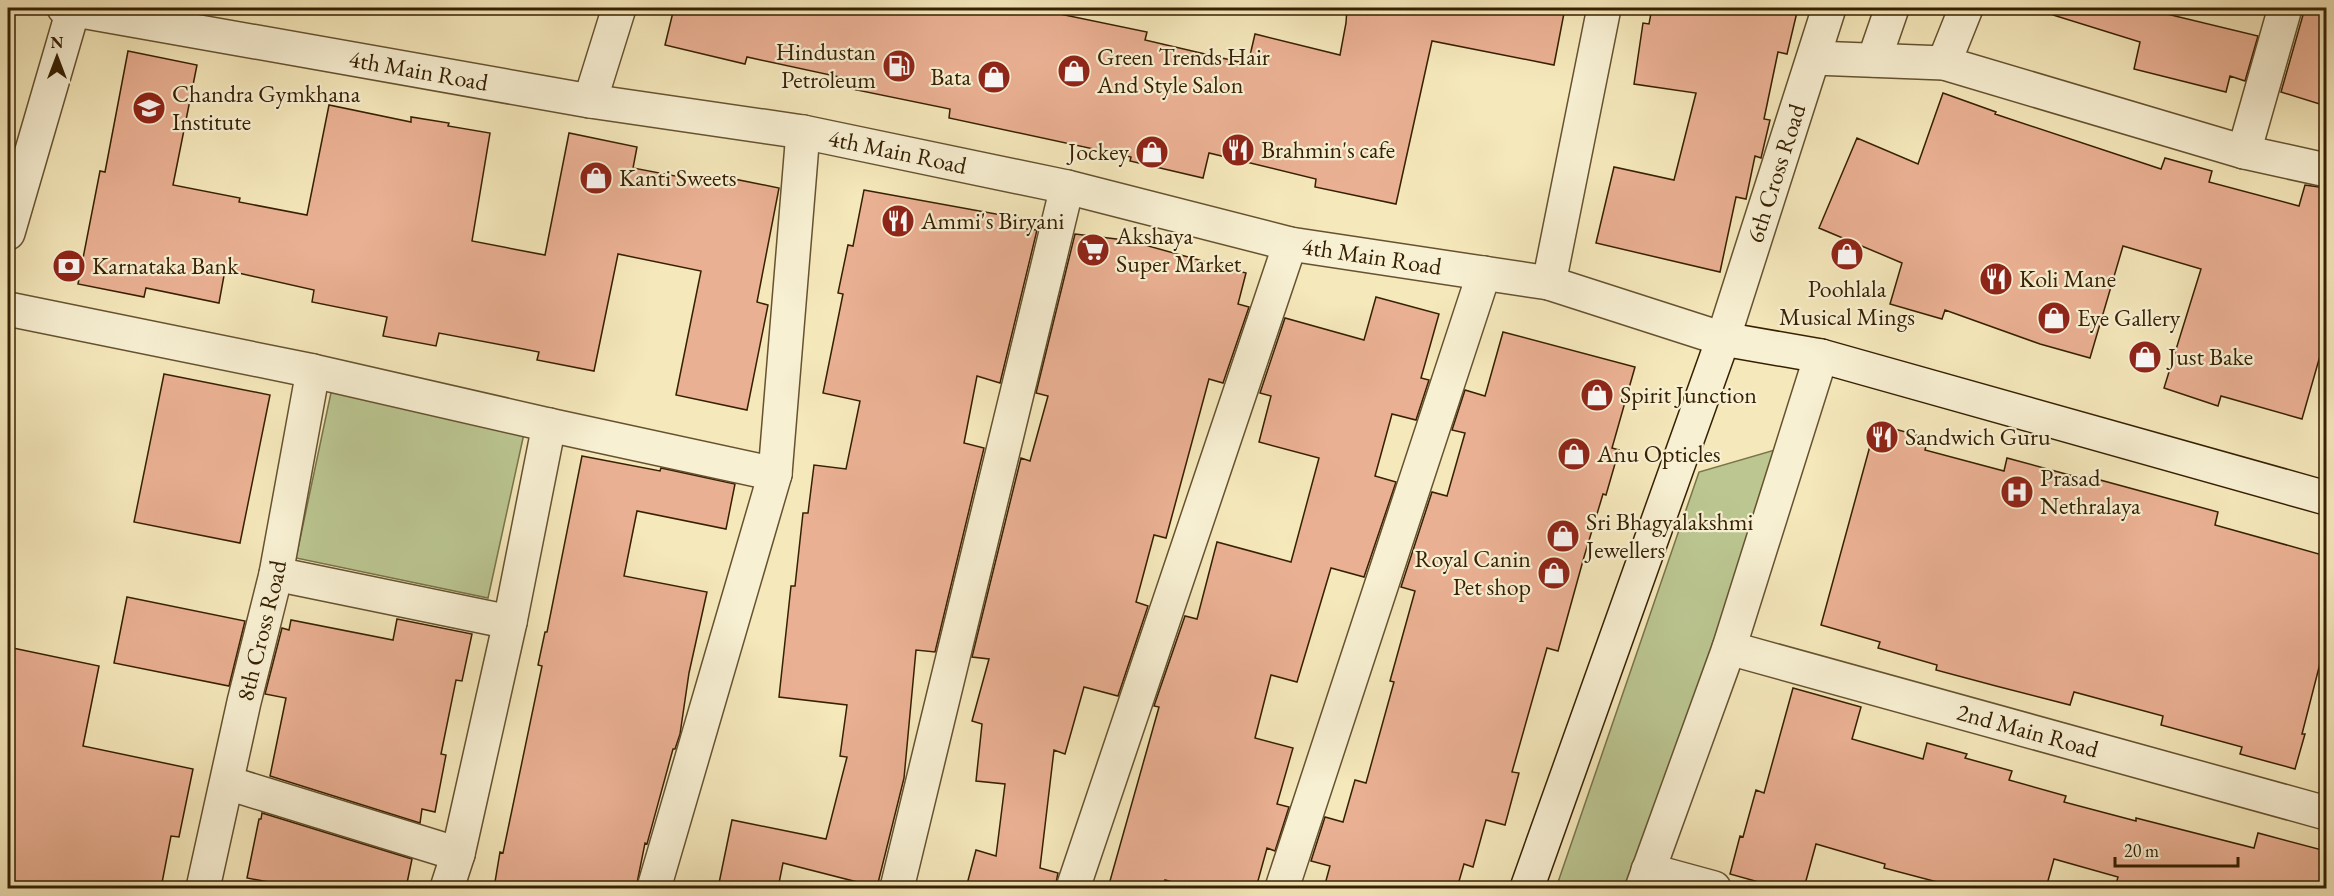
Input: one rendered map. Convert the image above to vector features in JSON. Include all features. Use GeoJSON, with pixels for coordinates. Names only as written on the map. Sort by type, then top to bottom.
{"type":"FeatureCollection","features":[{"type":"Feature","properties":{"kind":"street"},"geometry":{"type":"LineString","coordinates":[[590,101],[619,8]]}},
{"type":"Feature","properties":{"kind":"street"},"geometry":{"type":"LineString","coordinates":[[1549,284],[1604,8]]}},
{"type":"Feature","properties":{"kind":"street","name":"6th Cross Road"},"geometry":{"type":"LineString","coordinates":[[1527,888],[1723,339],[1829,8]]}},
{"type":"Feature","properties":{"kind":"street"},"geometry":{"type":"LineString","coordinates":[[1874,60],[1892,8]]}},
{"type":"Feature","properties":{"kind":"street"},"geometry":{"type":"LineString","coordinates":[[1944,63],[1966,8]]}},
{"type":"Feature","properties":{"kind":"street"},"geometry":{"type":"LineString","coordinates":[[2244,152],[2285,8]]}},
{"type":"Feature","properties":{"kind":"street"},"geometry":{"type":"LineString","coordinates":[[8,233],[68,9]]}},
{"type":"Feature","properties":{"kind":"street","name":"4th Main Road"},"geometry":{"type":"LineString","coordinates":[[68,9],[590,101],[803,132],[1066,187],[1290,244],[1549,284],[1723,339],[1821,356],[2326,498]]}},
{"type":"Feature","properties":{"kind":"street"},"geometry":{"type":"LineString","coordinates":[[1814,58],[1944,63],[2244,152],[2326,170]]}},
{"type":"Feature","properties":{"kind":"street"},"geometry":{"type":"LineString","coordinates":[[654,888],[775,474],[803,132]]}},
{"type":"Feature","properties":{"kind":"street"},"geometry":{"type":"LineString","coordinates":[[897,888],[1066,187]]}},
{"type":"Feature","properties":{"kind":"street"},"geometry":{"type":"LineString","coordinates":[[1072,888],[1290,244]]}},
{"type":"Feature","properties":{"kind":"street"},"geometry":{"type":"LineString","coordinates":[[1282,888],[1484,273]]}},
{"type":"Feature","properties":{"kind":"street"},"geometry":{"type":"LineString","coordinates":[[8,309],[313,371],[775,474]]}},
{"type":"Feature","properties":{"kind":"street"},"geometry":{"type":"LineString","coordinates":[[1714,888],[1645,879],[1729,648],[1821,356]]}},
{"type":"Feature","properties":{"kind":"street","name":"8th Cross Road"},"geometry":{"type":"LineString","coordinates":[[203,888],[228,783],[244,702],[276,574],[313,371]]}},
{"type":"Feature","properties":{"kind":"street"},"geometry":{"type":"LineString","coordinates":[[447,888],[458,854],[510,622],[549,425]]}},
{"type":"Feature","properties":{"kind":"street"},"geometry":{"type":"LineString","coordinates":[[276,574],[510,622]]}},
{"type":"Feature","properties":{"kind":"street","name":"2nd Main Road"},"geometry":{"type":"LineString","coordinates":[[1729,648],[2326,813]]}},
{"type":"Feature","properties":{"kind":"street"},"geometry":{"type":"LineString","coordinates":[[228,783],[458,854]]}},
{"type":"Feature","properties":{"kind":"green space"},"geometry":{"type":"Polygon","coordinates":[[[332,388],[525,429],[488,598],[296,558],[332,388]]]}},
{"type":"Feature","properties":{"kind":"green space"},"geometry":{"type":"Polygon","coordinates":[[[1785,447],[1636,888],[1556,888],[1699,472],[1785,447]]]}},
{"type":"Feature","properties":{"kind":"building"},"geometry":{"type":"Polygon","coordinates":[[[674,8],[1031,8],[1147,32],[1145,40],[1248,64],[1255,34],[1340,55],[1347,8],[1565,8],[1554,65],[1432,41],[1396,204],[1315,187],[1316,179],[1209,153],[1203,178],[1130,161],[1131,157],[949,118],[950,109],[847,88],[849,79],[747,57],[745,64],[665,45],[674,8]]]}},
{"type":"Feature","properties":{"kind":"building"},"geometry":{"type":"Polygon","coordinates":[[[1652,8],[1798,8],[1787,54],[1778,52],[1764,119],[1770,120],[1761,158],[1755,156],[1746,199],[1736,197],[1720,272],[1596,243],[1614,167],[1674,180],[1696,93],[1634,84],[1643,23],[1649,24],[1652,8]]]}},
{"type":"Feature","properties":{"kind":"building"},"geometry":{"type":"Polygon","coordinates":[[[2054,8],[2142,8],[2258,36],[2245,81],[2230,76],[2226,92],[2134,69],[2140,42],[2053,15],[2054,8]]]}},
{"type":"Feature","properties":{"kind":"building"},"geometry":{"type":"Polygon","coordinates":[[[2305,8],[2326,8],[2326,106],[2281,92],[2305,8]]]}},
{"type":"Feature","properties":{"kind":"building"},"geometry":{"type":"Polygon","coordinates":[[[128,51],[197,65],[173,185],[240,198],[239,202],[307,215],[329,105],[411,122],[411,117],[449,123],[448,126],[490,133],[472,241],[545,255],[569,133],[637,147],[633,168],[727,186],[729,178],[779,188],[757,302],[768,305],[747,410],[676,395],[701,271],[618,254],[594,371],[537,360],[539,352],[439,333],[436,346],[383,336],[387,317],[312,302],[314,290],[225,270],[219,303],[146,288],[144,297],[78,284],[100,171],[105,172],[128,51]]]}},
{"type":"Feature","properties":{"kind":"building"},"geometry":{"type":"Polygon","coordinates":[[[1943,93],[1996,112],[1995,114],[2161,169],[2165,158],[2212,171],[2209,182],[2299,206],[2305,185],[2326,188],[2326,335],[2302,419],[2221,396],[2218,406],[2164,388],[2201,269],[2123,246],[2090,358],[2040,344],[1945,310],[1942,319],[1890,304],[1902,263],[1819,228],[1857,138],[1918,164],[1943,93]]]}},
{"type":"Feature","properties":{"kind":"building"},"geometry":{"type":"Polygon","coordinates":[[[864,190],[1018,218],[1016,228],[1037,230],[1000,383],[977,376],[964,443],[984,448],[935,652],[916,650],[904,778],[877,887],[783,863],[778,888],[718,888],[732,820],[826,839],[847,757],[840,756],[847,705],[779,697],[791,586],[795,586],[803,513],[808,513],[814,465],[846,469],[860,401],[823,393],[843,294],[838,293],[848,245],[853,246],[864,190]]]}},
{"type":"Feature","properties":{"kind":"building"},"geometry":{"type":"Polygon","coordinates":[[[1075,234],[1141,242],[1141,244],[1246,273],[1238,304],[1249,307],[1223,383],[1209,379],[1166,538],[1154,535],[1136,602],[1148,606],[1118,696],[1084,687],[1065,754],[1054,750],[1040,868],[1058,873],[1055,888],[966,888],[976,850],[996,856],[1005,784],[976,781],[982,724],[972,721],[989,659],[972,657],[1021,458],[1030,461],[1048,396],[1036,393],[1075,234]]]}},
{"type":"Feature","properties":{"kind":"building"},"geometry":{"type":"Polygon","coordinates":[[[1376,297],[1439,314],[1421,378],[1429,380],[1416,420],[1392,414],[1375,476],[1396,482],[1364,577],[1331,568],[1297,682],[1271,675],[1255,738],[1293,748],[1277,804],[1289,807],[1275,851],[1267,848],[1256,888],[1194,888],[1165,880],[1162,888],[1108,888],[1159,707],[1154,706],[1185,616],[1197,619],[1217,542],[1291,562],[1319,458],[1259,442],[1271,396],[1260,393],[1285,318],[1364,340],[1376,297]]]}},
{"type":"Feature","properties":{"kind":"building"},"geometry":{"type":"Polygon","coordinates":[[[1503,332],[1635,367],[1612,448],[1619,450],[1606,495],[1603,494],[1558,651],[1547,648],[1512,772],[1519,773],[1505,825],[1486,820],[1473,867],[1464,864],[1457,888],[1324,888],[1330,866],[1311,861],[1325,817],[1343,822],[1355,780],[1366,783],[1394,682],[1390,681],[1415,591],[1401,587],[1432,492],[1447,496],[1465,433],[1452,430],[1465,390],[1485,396],[1503,332]]]}},
{"type":"Feature","properties":{"kind":"building"},"geometry":{"type":"Polygon","coordinates":[[[164,374],[270,395],[240,543],[134,522],[164,374]]]}},
{"type":"Feature","properties":{"kind":"building"},"geometry":{"type":"Polygon","coordinates":[[[1876,424],[1928,438],[1925,450],[2004,471],[2007,458],[2088,480],[2089,477],[2218,512],[2215,525],[2326,556],[2326,640],[2295,769],[2240,754],[2242,747],[2161,725],[2163,716],[2074,692],[2070,705],[1996,686],[1936,670],[1937,665],[1878,648],[1880,642],[1821,625],[1876,424]]]}},
{"type":"Feature","properties":{"kind":"building"},"geometry":{"type":"Polygon","coordinates":[[[582,456],[660,471],[661,468],[735,484],[726,529],[637,511],[624,576],[707,592],[689,673],[680,734],[675,749],[673,749],[647,844],[645,843],[636,888],[494,888],[542,666],[538,665],[545,632],[547,632],[582,456]]]}},
{"type":"Feature","properties":{"kind":"building"},"geometry":{"type":"Polygon","coordinates":[[[127,597],[245,621],[229,686],[114,663],[127,597]]]}},
{"type":"Feature","properties":{"kind":"building"},"geometry":{"type":"Polygon","coordinates":[[[397,619],[472,634],[462,681],[456,680],[441,754],[446,755],[435,812],[422,809],[420,823],[270,776],[286,698],[265,694],[282,628],[289,630],[291,620],[393,640],[397,619]]]}},
{"type":"Feature","properties":{"kind":"building"},"geometry":{"type":"Polygon","coordinates":[[[8,647],[99,666],[83,746],[193,769],[179,837],[171,836],[161,888],[8,888],[8,647]]]}},
{"type":"Feature","properties":{"kind":"building"},"geometry":{"type":"Polygon","coordinates":[[[1793,688],[1861,707],[1852,739],[1923,759],[1927,743],[1967,754],[1965,758],[2012,771],[2009,780],[2066,796],[2064,802],[2136,821],[2136,818],[2254,848],[2258,833],[2326,851],[2326,888],[2115,888],[2118,877],[2054,859],[2046,888],[1960,888],[1884,868],[1885,864],[1816,844],[1804,888],[1780,888],[1730,874],[1756,790],[1764,793],[1793,688]]]}},
{"type":"Feature","properties":{"kind":"building"},"geometry":{"type":"Polygon","coordinates":[[[262,813],[412,859],[406,888],[301,888],[247,878],[262,813]]]}},
{"type":"Feature","properties":{"kind":"place","name":"Hindustan Petroleum"},"geometry":{"type":"Point","coordinates":[899,66]}},
{"type":"Feature","properties":{"kind":"place","name":"Green Trends Hair And Style Salon"},"geometry":{"type":"Point","coordinates":[1074,71]}},
{"type":"Feature","properties":{"kind":"place","name":"Bata"},"geometry":{"type":"Point","coordinates":[994,77]}},
{"type":"Feature","properties":{"kind":"place","name":"Chandra Gymkhana Institute"},"geometry":{"type":"Point","coordinates":[149,108]}},
{"type":"Feature","properties":{"kind":"place","name":"Brahmin's cafe"},"geometry":{"type":"Point","coordinates":[1238,150]}},
{"type":"Feature","properties":{"kind":"place","name":"Jockey"},"geometry":{"type":"Point","coordinates":[1152,152]}},
{"type":"Feature","properties":{"kind":"place","name":"Kanti Sweets"},"geometry":{"type":"Point","coordinates":[596,178]}},
{"type":"Feature","properties":{"kind":"place","name":"Ammi's Biryani"},"geometry":{"type":"Point","coordinates":[898,221]}},
{"type":"Feature","properties":{"kind":"place","name":"Akshaya Super Market"},"geometry":{"type":"Point","coordinates":[1093,250]}},
{"type":"Feature","properties":{"kind":"place","name":"Poohlala Musical Mings"},"geometry":{"type":"Point","coordinates":[1847,254]}},
{"type":"Feature","properties":{"kind":"place","name":"Karnataka Bank"},"geometry":{"type":"Point","coordinates":[69,266]}},
{"type":"Feature","properties":{"kind":"place","name":"Koli Mane"},"geometry":{"type":"Point","coordinates":[1996,279]}},
{"type":"Feature","properties":{"kind":"place","name":"Eye Gallery"},"geometry":{"type":"Point","coordinates":[2054,318]}},
{"type":"Feature","properties":{"kind":"place","name":"Just Bake"},"geometry":{"type":"Point","coordinates":[2145,357]}},
{"type":"Feature","properties":{"kind":"place","name":"Spirit Junction"},"geometry":{"type":"Point","coordinates":[1597,395]}},
{"type":"Feature","properties":{"kind":"place","name":"Sandwich Guru"},"geometry":{"type":"Point","coordinates":[1882,437]}},
{"type":"Feature","properties":{"kind":"place","name":"Anu Opticles"},"geometry":{"type":"Point","coordinates":[1574,454]}},
{"type":"Feature","properties":{"kind":"place","name":"Prasad Nethralaya"},"geometry":{"type":"Point","coordinates":[2017,492]}},
{"type":"Feature","properties":{"kind":"place","name":"Sri Bhagyalakshmi Jewellers"},"geometry":{"type":"Point","coordinates":[1563,536]}},
{"type":"Feature","properties":{"kind":"place","name":"Royal Canin Pet shop"},"geometry":{"type":"Point","coordinates":[1554,573]}}]}
